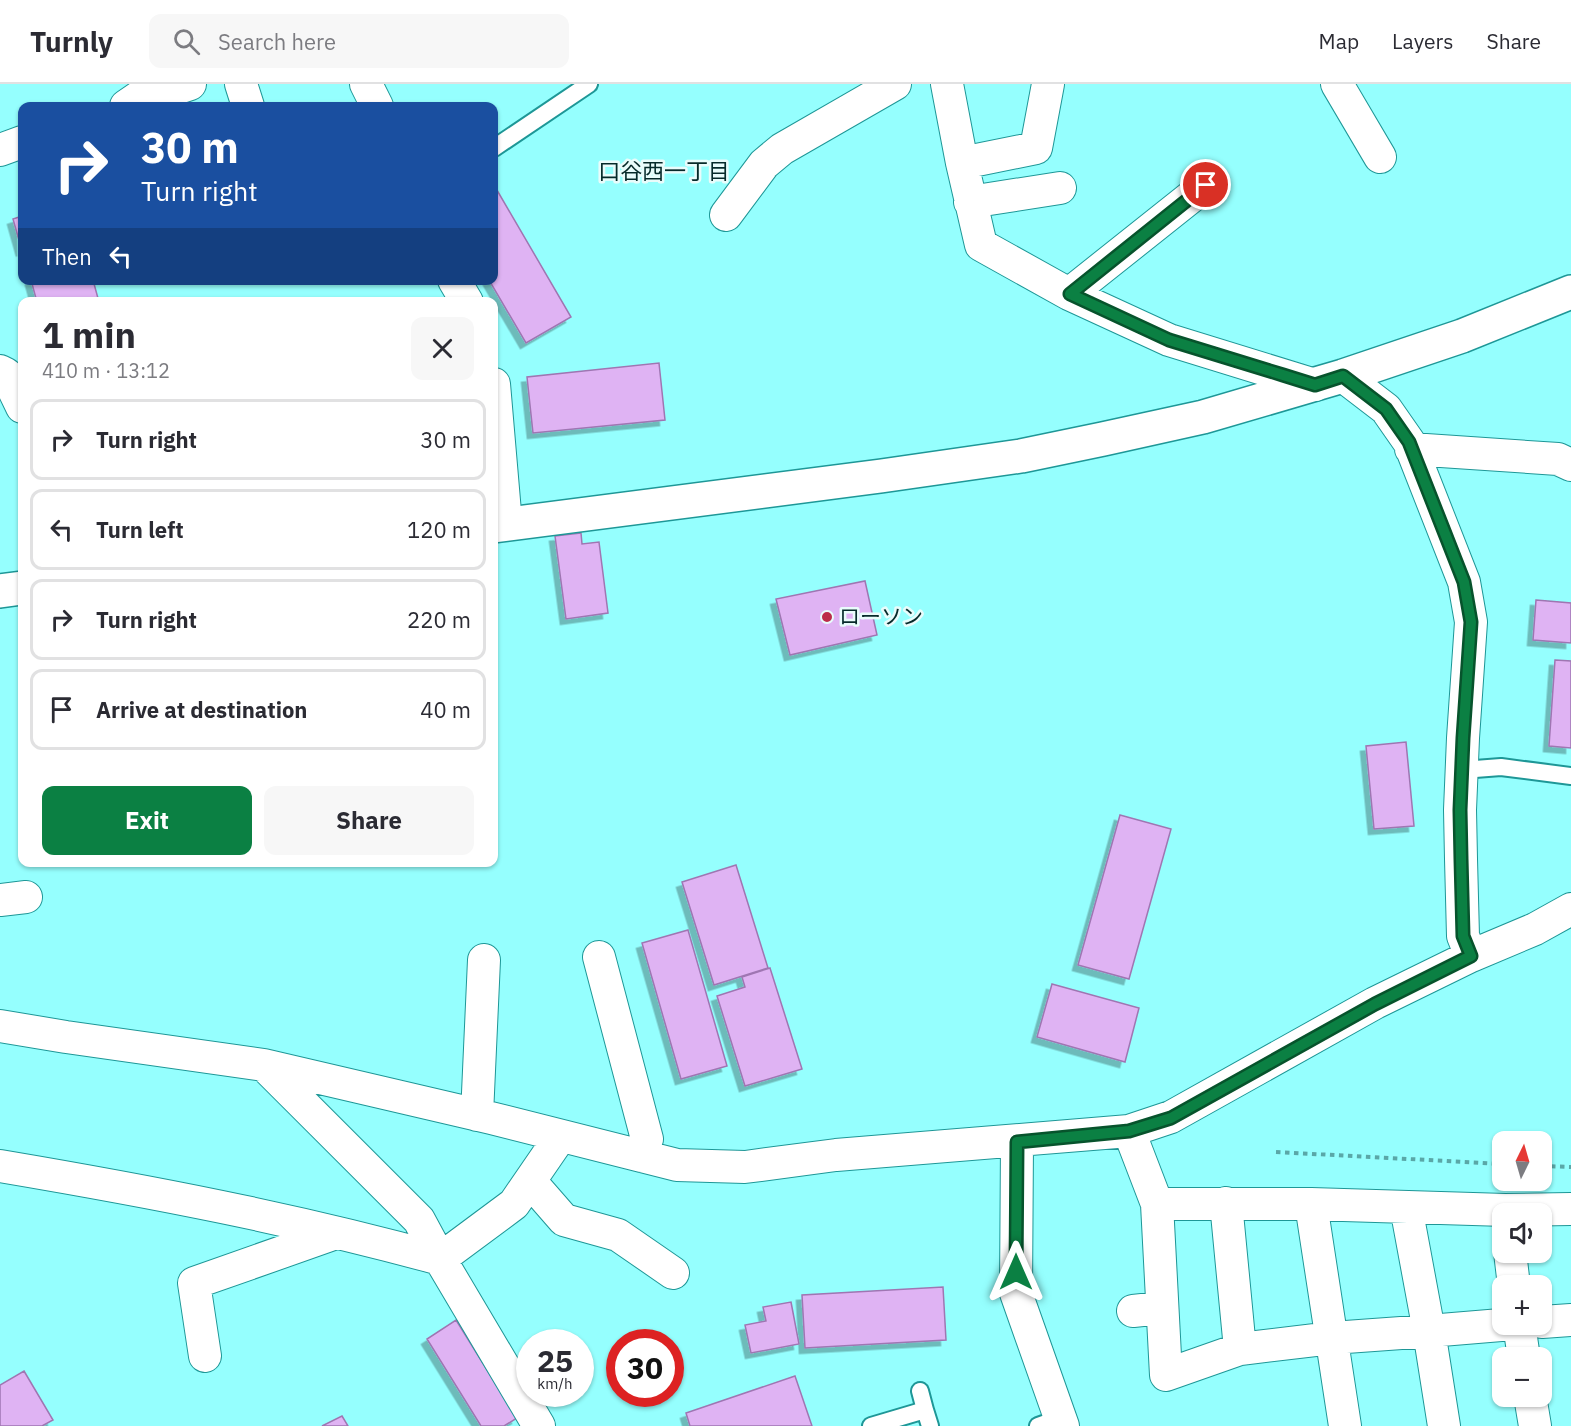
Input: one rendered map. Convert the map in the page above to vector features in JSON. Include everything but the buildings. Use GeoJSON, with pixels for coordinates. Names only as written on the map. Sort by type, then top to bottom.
{"type":"FeatureCollection","features":[{"type":"Feature","properties":{"kind":"street"},"geometry":{"type":"LineString","coordinates":[[132,102],[152,88],[181,87],[190,84]]}},
{"type":"Feature","properties":{"kind":"street"},"geometry":{"type":"LineString","coordinates":[[241,84],[247,102]]}},
{"type":"Feature","properties":{"kind":"street"},"geometry":{"type":"LineString","coordinates":[[366,84],[375,102]]}},
{"type":"Feature","properties":{"kind":"street"},"geometry":{"type":"LineString","coordinates":[[726,215],[764,164],[782,148],[895,84]]}},
{"type":"Feature","properties":{"kind":"street"},"geometry":{"type":"LineString","coordinates":[[947,84],[970,202],[981,245],[1070,294],[1169,340],[1329,380],[1386,409],[1411,449],[1464,582],[1471,622],[1460,810],[1463,936],[1471,956]]}},
{"type":"Feature","properties":{"kind":"street"},"geometry":{"type":"LineString","coordinates":[[962,163],[1036,148],[1048,84]]}},
{"type":"Feature","properties":{"kind":"street"},"geometry":{"type":"LineString","coordinates":[[1350,88],[1380,157]]}},
{"type":"Feature","properties":{"kind":"street"},"geometry":{"type":"LineString","coordinates":[[0,150],[18,143]]}},
{"type":"Feature","properties":{"kind":"street"},"geometry":{"type":"LineString","coordinates":[[1070,294],[1206,185]]}},
{"type":"Feature","properties":{"kind":"street"},"geometry":{"type":"LineString","coordinates":[[970,202],[1060,188]]}},
{"type":"Feature","properties":{"kind":"street"},"geometry":{"type":"LineString","coordinates":[[498,478],[500,525],[1021,456],[1203,417],[1329,380],[1462,336],[1571,292]]}},
{"type":"Feature","properties":{"kind":"street"},"geometry":{"type":"LineString","coordinates":[[0,371],[6,374],[18,399]]}},
{"type":"Feature","properties":{"kind":"street"},"geometry":{"type":"LineString","coordinates":[[1411,449],[1558,459],[1571,465]]}},
{"type":"Feature","properties":{"kind":"street"},"geometry":{"type":"LineString","coordinates":[[0,591],[18,589]]}},
{"type":"Feature","properties":{"kind":"street"},"geometry":{"type":"LineString","coordinates":[[0,1026],[264,1065],[677,1165],[745,1167],[836,1155],[1017,1142],[1129,1131],[1171,1118],[1375,1004],[1471,956],[1535,929],[1571,909]]}},
{"type":"Feature","properties":{"kind":"street"},"geometry":{"type":"LineString","coordinates":[[599,957],[647,1140],[641,1156]]}},
{"type":"Feature","properties":{"kind":"street"},"geometry":{"type":"LineString","coordinates":[[477,1115],[484,960]]}},
{"type":"Feature","properties":{"kind":"street"},"geometry":{"type":"LineString","coordinates":[[264,1065],[419,1220],[539,1426]]}},
{"type":"Feature","properties":{"kind":"street"},"geometry":{"type":"LineString","coordinates":[[1129,1131],[1157,1204],[1147,1310],[1166,1375],[1240,1349],[1332,1338],[1492,1326]]}},
{"type":"Feature","properties":{"kind":"street"},"geometry":{"type":"LineString","coordinates":[[440,1259],[514,1204],[560,1137]]}},
{"type":"Feature","properties":{"kind":"street"},"geometry":{"type":"LineString","coordinates":[[1017,1142],[1016,1293],[1053,1423]]}},
{"type":"Feature","properties":{"kind":"street"},"geometry":{"type":"LineString","coordinates":[[0,1166],[110,1184],[337,1232],[440,1259]]}},
{"type":"Feature","properties":{"kind":"street"},"geometry":{"type":"LineString","coordinates":[[530,1180],[564,1220],[618,1235],[674,1273]]}},
{"type":"Feature","properties":{"kind":"street"},"geometry":{"type":"LineString","coordinates":[[1226,1203],[1240,1349]]}},
{"type":"Feature","properties":{"kind":"street"},"geometry":{"type":"LineString","coordinates":[[1157,1204],[1311,1204],[1492,1211]]}},
{"type":"Feature","properties":{"kind":"street"},"geometry":{"type":"LineString","coordinates":[[1311,1204],[1345,1426]]}},
{"type":"Feature","properties":{"kind":"street"},"geometry":{"type":"LineString","coordinates":[[1406,1207],[1444,1426]]}},
{"type":"Feature","properties":{"kind":"street"},"geometry":{"type":"LineString","coordinates":[[1552,1210],[1571,1209]]}},
{"type":"Feature","properties":{"kind":"street"},"geometry":{"type":"LineString","coordinates":[[205,1356],[195,1283],[337,1232]]}},
{"type":"Feature","properties":{"kind":"street"},"geometry":{"type":"LineString","coordinates":[[1552,1321],[1571,1320]]}},
{"type":"Feature","properties":{"kind":"street"},"geometry":{"type":"LineString","coordinates":[[1532,1407],[1535,1426]]}},
{"type":"Feature","properties":{"kind":"lane"},"geometry":{"type":"LineString","coordinates":[[498,145],[589,84]]}},
{"type":"Feature","properties":{"kind":"lane"},"geometry":{"type":"LineString","coordinates":[[1462,770],[1501,767],[1571,776]]}},
{"type":"Feature","properties":{"kind":"lane"},"geometry":{"type":"LineString","coordinates":[[920,1391],[930,1426]]}},
{"type":"Feature","properties":{"kind":"lane"},"geometry":{"type":"LineString","coordinates":[[871,1426],[925,1410]]}},
{"type":"Feature","properties":{"kind":"path"},"geometry":{"type":"LineString","coordinates":[[1276,1152],[1492,1163]]}},
{"type":"Feature","properties":{"kind":"path"},"geometry":{"type":"LineString","coordinates":[[1552,1166],[1571,1167]]}},
{"type":"Feature","properties":{"kind":"place","name":"ローソン"},"geometry":{"type":"Point","coordinates":[827,617]}},
{"type":"Feature","properties":{"kind":"district","name":"口谷西一丁目"},"geometry":{"type":"Point","coordinates":[664,171]}},
{"type":"Feature","properties":{"kind":"route"},"geometry":{"type":"LineString","coordinates":[[1016,1272],[1017,1142],[1129,1131],[1171,1118],[1375,1004],[1471,956],[1463,936],[1460,810],[1471,622],[1464,582],[1409,442],[1386,409],[1343,376],[1315,385],[1169,340],[1070,294],[1206,185]]}}]}
